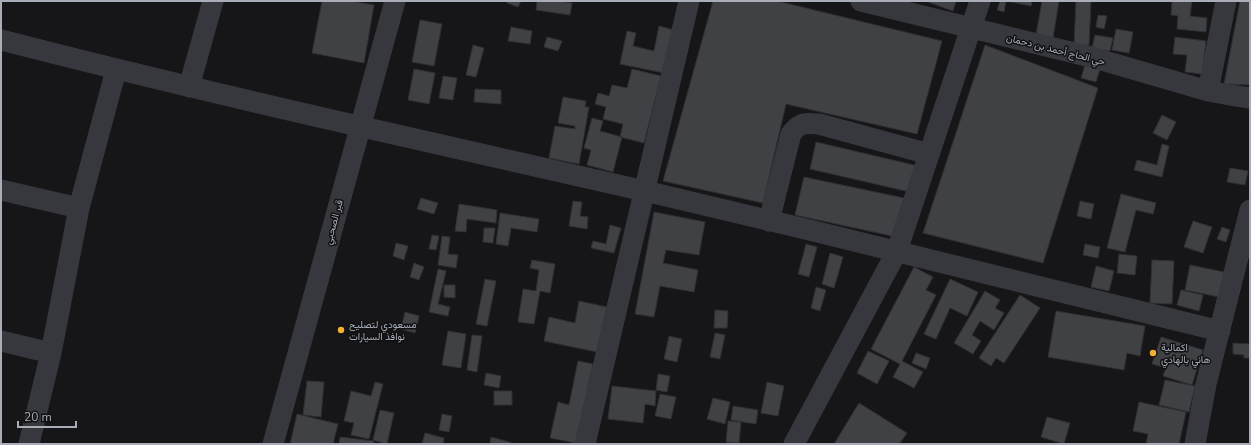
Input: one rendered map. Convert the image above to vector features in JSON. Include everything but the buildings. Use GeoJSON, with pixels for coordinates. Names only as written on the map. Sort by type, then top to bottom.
{"type":"FeatureCollection","features":[{"type":"Feature","properties":{"kind":"street"},"geometry":{"type":"LineString","coordinates":[[189,87],[213,1]]}},
{"type":"Feature","properties":{"kind":"street","name":"قبر الصحبي"},"geometry":{"type":"LineString","coordinates":[[273,444],[394,1]]}},
{"type":"Feature","properties":{"kind":"street"},"geometry":{"type":"LineString","coordinates":[[585,444],[646,192],[689,1]]}},
{"type":"Feature","properties":{"kind":"street","name":"حي الحاج أحمد بن دحمان"},"geometry":{"type":"LineString","coordinates":[[861,1],[1091,57],[1208,91],[1230,96],[1250,98]]}},
{"type":"Feature","properties":{"kind":"street"},"geometry":{"type":"LineString","coordinates":[[794,444],[897,251],[980,1]]}},
{"type":"Feature","properties":{"kind":"street"},"geometry":{"type":"LineString","coordinates":[[1208,91],[1226,1]]}},
{"type":"Feature","properties":{"kind":"street"},"geometry":{"type":"LineString","coordinates":[[1,40],[116,70],[897,251],[1220,331]]}},
{"type":"Feature","properties":{"kind":"street"},"geometry":{"type":"LineString","coordinates":[[29,444],[51,354],[79,208],[116,70]]}},
{"type":"Feature","properties":{"kind":"street"},"geometry":{"type":"LineString","coordinates":[[769,221],[791,134],[797,126],[807,123],[819,124],[929,154]]}},
{"type":"Feature","properties":{"kind":"street"},"geometry":{"type":"LineString","coordinates":[[1,190],[79,208]]}},
{"type":"Feature","properties":{"kind":"street"},"geometry":{"type":"LineString","coordinates":[[1195,444],[1206,384],[1250,210]]}},
{"type":"Feature","properties":{"kind":"street"},"geometry":{"type":"LineString","coordinates":[[1,341],[51,354]]}},
{"type":"Feature","properties":{"kind":"place","name":"مسعودي لتصليح نوافذ السيارات"},"geometry":{"type":"Point","coordinates":[341,330]}},
{"type":"Feature","properties":{"kind":"place","name":"اكمالية هاني بالهادي"},"geometry":{"type":"Point","coordinates":[1153,353]}}]}
